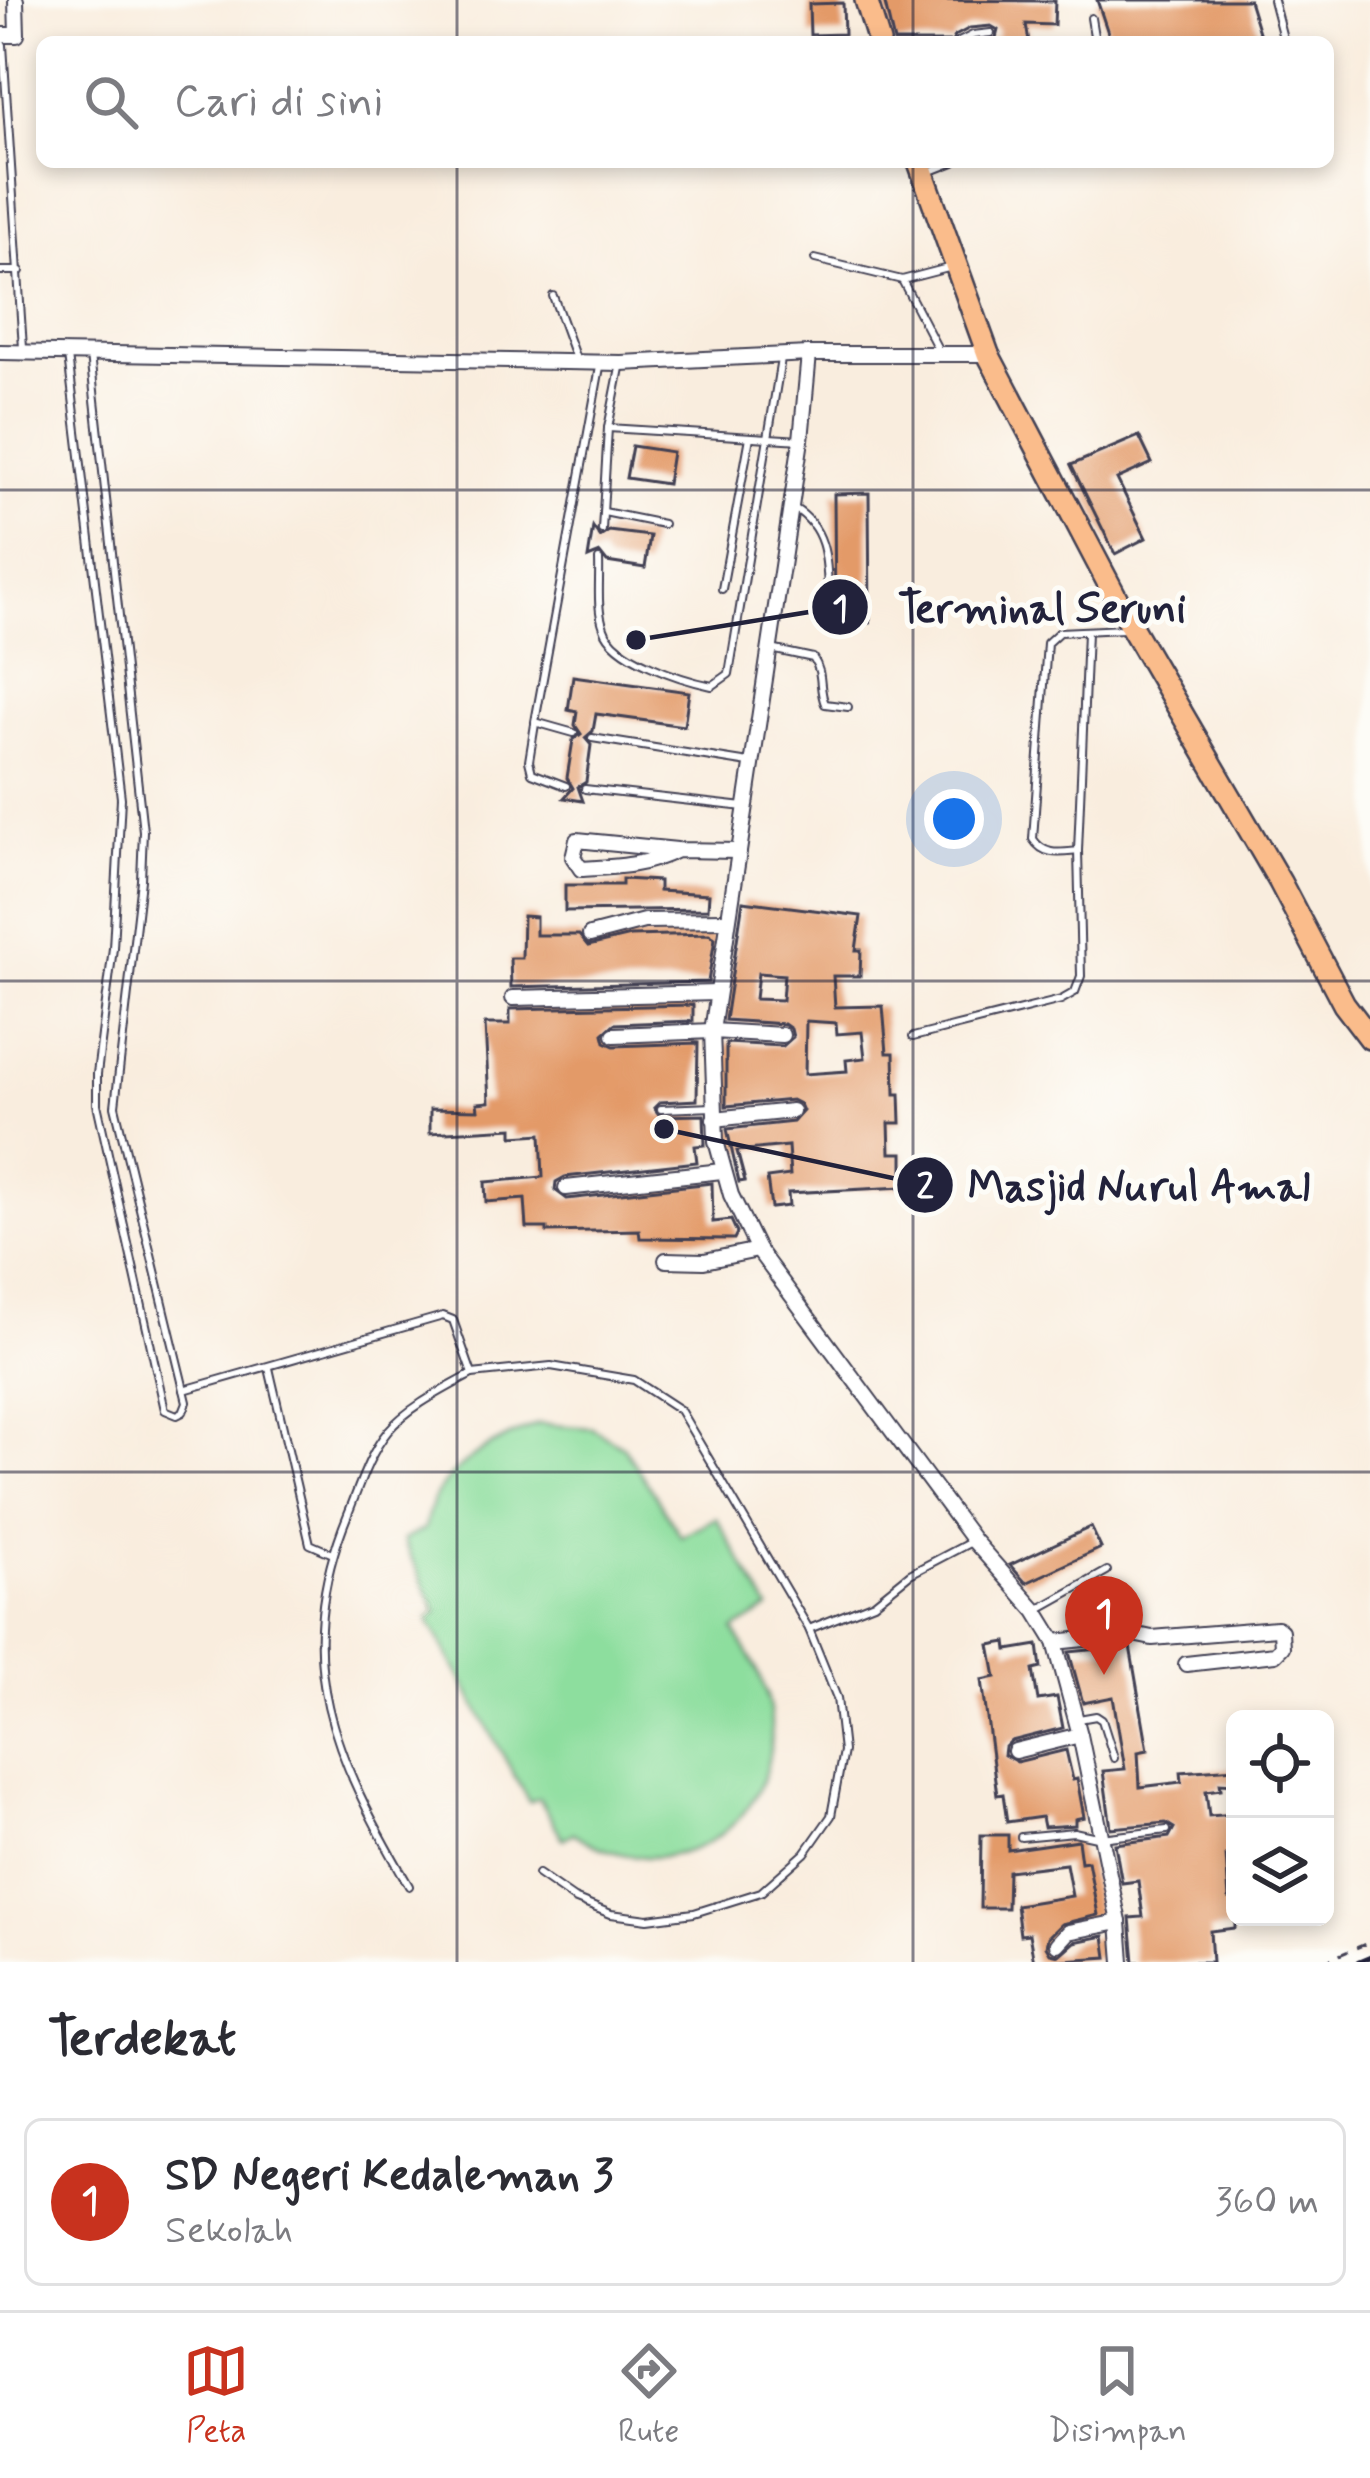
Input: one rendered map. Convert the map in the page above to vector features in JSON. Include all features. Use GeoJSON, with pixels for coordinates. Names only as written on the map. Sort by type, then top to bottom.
{"type":"FeatureCollection","features":[{"type":"Feature","properties":{"kind":"highway"},"geometry":{"type":"LineString","coordinates":[[866,0],[877,36]]}},
{"type":"Feature","properties":{"kind":"highway"},"geometry":{"type":"LineString","coordinates":[[921,168],[988,354],[1132,628],[1345,1004],[1370,1038]]}},
{"type":"Feature","properties":{"kind":"street"},"geometry":{"type":"LineString","coordinates":[[2,40],[17,35],[16,0]]}},
{"type":"Feature","properties":{"kind":"street"},"geometry":{"type":"LineString","coordinates":[[0,352],[577,363],[809,354],[988,354]]}},
{"type":"Feature","properties":{"kind":"street"},"geometry":{"type":"LineString","coordinates":[[809,354],[801,440],[712,1031],[714,1113],[722,1171],[758,1250],[1055,1642],[1119,1922],[1122,1962]]}},
{"type":"Feature","properties":{"kind":"street"},"geometry":{"type":"LineString","coordinates":[[676,850],[649,863],[628,866],[581,869],[573,857],[577,840],[740,851]]}},
{"type":"Feature","properties":{"kind":"street"},"geometry":{"type":"LineString","coordinates":[[590,934],[644,921],[726,920]]}},
{"type":"Feature","properties":{"kind":"street"},"geometry":{"type":"LineString","coordinates":[[513,998],[717,993]]}},
{"type":"Feature","properties":{"kind":"street"},"geometry":{"type":"LineString","coordinates":[[614,1034],[782,1035]]}},
{"type":"Feature","properties":{"kind":"street"},"geometry":{"type":"LineString","coordinates":[[714,1113],[791,1112]]}},
{"type":"Feature","properties":{"kind":"street"},"geometry":{"type":"LineString","coordinates":[[566,1188],[722,1171]]}},
{"type":"Feature","properties":{"kind":"street"},"geometry":{"type":"LineString","coordinates":[[666,1260],[704,1261],[758,1250]]}},
{"type":"Feature","properties":{"kind":"street"},"geometry":{"type":"LineString","coordinates":[[1055,1642],[1132,1634],[1152,1638],[1281,1631],[1282,1647],[1275,1654],[1186,1664]]}},
{"type":"Feature","properties":{"kind":"street"},"geometry":{"type":"LineString","coordinates":[[1015,1751],[1080,1736]]}},
{"type":"Feature","properties":{"kind":"street"},"geometry":{"type":"LineString","coordinates":[[1057,1944],[1068,1931],[1119,1922]]}},
{"type":"Feature","properties":{"kind":"lane"},"geometry":{"type":"LineString","coordinates":[[1273,0],[1282,36]]}},
{"type":"Feature","properties":{"kind":"lane"},"geometry":{"type":"LineString","coordinates":[[1091,18],[1094,36]]}},
{"type":"Feature","properties":{"kind":"lane"},"geometry":{"type":"LineString","coordinates":[[971,36],[991,33]]}},
{"type":"Feature","properties":{"kind":"lane"},"geometry":{"type":"LineString","coordinates":[[2,40],[24,352]]}},
{"type":"Feature","properties":{"kind":"lane"},"geometry":{"type":"LineString","coordinates":[[815,259],[902,280],[955,266]]}},
{"type":"Feature","properties":{"kind":"lane"},"geometry":{"type":"LineString","coordinates":[[0,271],[20,271]]}},
{"type":"Feature","properties":{"kind":"lane"},"geometry":{"type":"LineString","coordinates":[[902,280],[941,354]]}},
{"type":"Feature","properties":{"kind":"lane"},"geometry":{"type":"LineString","coordinates":[[553,296],[577,363]]}},
{"type":"Feature","properties":{"kind":"lane"},"geometry":{"type":"LineString","coordinates":[[68,352],[121,798],[113,948],[97,1104],[165,1410],[172,1415],[187,1408],[184,1390],[115,1106],[141,880],[141,802],[90,353]]}},
{"type":"Feature","properties":{"kind":"lane"},"geometry":{"type":"LineString","coordinates":[[599,560],[604,634],[620,650],[686,680],[712,686],[729,674],[782,356]]}},
{"type":"Feature","properties":{"kind":"lane"},"geometry":{"type":"LineString","coordinates":[[566,786],[532,773],[529,761],[600,363]]}},
{"type":"Feature","properties":{"kind":"lane"},"geometry":{"type":"LineString","coordinates":[[602,530],[608,428],[621,363]]}},
{"type":"Feature","properties":{"kind":"lane"},"geometry":{"type":"LineString","coordinates":[[608,428],[801,440]]}},
{"type":"Feature","properties":{"kind":"lane"},"geometry":{"type":"LineString","coordinates":[[722,589],[750,437]]}},
{"type":"Feature","properties":{"kind":"lane"},"geometry":{"type":"LineString","coordinates":[[791,506],[810,517],[824,541],[829,610]]}},
{"type":"Feature","properties":{"kind":"lane"},"geometry":{"type":"LineString","coordinates":[[604,512],[663,524]]}},
{"type":"Feature","properties":{"kind":"lane"},"geometry":{"type":"LineString","coordinates":[[1078,850],[1052,853],[1040,849],[1033,839],[1047,643],[1058,632],[1132,628]]}},
{"type":"Feature","properties":{"kind":"lane"},"geometry":{"type":"LineString","coordinates":[[913,1036],[1061,1000],[1075,992],[1081,976],[1078,850],[1087,632]]}},
{"type":"Feature","properties":{"kind":"lane"},"geometry":{"type":"LineString","coordinates":[[771,649],[813,658],[822,670],[825,704],[848,707]]}},
{"type":"Feature","properties":{"kind":"lane"},"geometry":{"type":"LineString","coordinates":[[535,722],[574,733]]}},
{"type":"Feature","properties":{"kind":"lane"},"geometry":{"type":"LineString","coordinates":[[592,738],[754,764]]}},
{"type":"Feature","properties":{"kind":"lane"},"geometry":{"type":"LineString","coordinates":[[584,789],[748,808]]}},
{"type":"Feature","properties":{"kind":"lane"},"geometry":{"type":"LineString","coordinates":[[121,798],[141,802]]}},
{"type":"Feature","properties":{"kind":"lane"},"geometry":{"type":"LineString","coordinates":[[661,1109],[714,1113]]}},
{"type":"Feature","properties":{"kind":"lane"},"geometry":{"type":"LineString","coordinates":[[184,1390],[443,1316],[453,1320],[472,1374]]}},
{"type":"Feature","properties":{"kind":"lane"},"geometry":{"type":"LineString","coordinates":[[409,1886],[343,1760],[321,1674],[318,1625],[334,1555],[364,1474],[389,1430],[472,1374],[551,1366],[634,1380],[680,1410],[809,1629],[837,1698],[843,1751],[830,1816],[805,1853],[761,1892],[694,1913],[648,1919],[611,1914],[538,1874]]}},
{"type":"Feature","properties":{"kind":"lane"},"geometry":{"type":"LineString","coordinates":[[269,1368],[310,1544],[334,1555]]}},
{"type":"Feature","properties":{"kind":"lane"},"geometry":{"type":"LineString","coordinates":[[809,1629],[874,1603],[910,1574],[974,1540]]}},
{"type":"Feature","properties":{"kind":"lane"},"geometry":{"type":"LineString","coordinates":[[1036,1611],[1107,1571]]}},
{"type":"Feature","properties":{"kind":"lane"},"geometry":{"type":"LineString","coordinates":[[1076,1719],[1096,1716],[1102,1720],[1114,1758]]}},
{"type":"Feature","properties":{"kind":"lane"},"geometry":{"type":"LineString","coordinates":[[1021,1838],[1074,1832],[1101,1838],[1167,1830]]}},
{"type":"Feature","properties":{"kind":"path"},"geometry":{"type":"LineString","coordinates":[[1323,1962],[1370,1942]]}},
{"type":"Feature","properties":{"kind":"green space"},"geometry":{"type":"Polygon","coordinates":[[[538,1424],[592,1428],[624,1447],[681,1536],[716,1518],[769,1609],[734,1630],[767,1697],[768,1762],[755,1795],[735,1822],[708,1842],[677,1854],[643,1857],[608,1850],[573,1833],[563,1839],[539,1798],[529,1802],[428,1619],[437,1612],[403,1540],[425,1529],[439,1491],[466,1462],[538,1424]]]}},
{"type":"Feature","properties":{"kind":"building"},"geometry":{"type":"Polygon","coordinates":[[[884,0],[1055,1],[1054,25],[1026,24],[1028,36],[996,36],[998,30],[991,26],[970,28],[955,36],[893,36],[884,0]]]}},
{"type":"Feature","properties":{"kind":"building"},"geometry":{"type":"Polygon","coordinates":[[[1097,0],[1249,0],[1260,36],[1109,36],[1097,0]]]}},
{"type":"Feature","properties":{"kind":"building"},"geometry":{"type":"Polygon","coordinates":[[[843,3],[844,34],[810,35],[809,4],[843,3]]]}},
{"type":"Feature","properties":{"kind":"building"},"geometry":{"type":"Polygon","coordinates":[[[1139,436],[1152,463],[1117,479],[1146,538],[1115,554],[1071,465],[1139,436]]]}},
{"type":"Feature","properties":{"kind":"building"},"geometry":{"type":"Polygon","coordinates":[[[632,446],[672,452],[667,484],[626,478],[632,446]]]}},
{"type":"Feature","properties":{"kind":"building"},"geometry":{"type":"Polygon","coordinates":[[[869,493],[870,623],[835,623],[834,494],[869,493]]]}},
{"type":"Feature","properties":{"kind":"building"},"geometry":{"type":"Polygon","coordinates":[[[593,527],[600,537],[609,531],[650,536],[645,568],[607,562],[600,553],[588,558],[593,527]]]}},
{"type":"Feature","properties":{"kind":"building"},"geometry":{"type":"Polygon","coordinates":[[[573,676],[689,692],[684,726],[596,714],[593,731],[585,738],[591,745],[586,782],[578,787],[583,801],[564,798],[573,788],[567,778],[573,740],[581,734],[575,725],[577,712],[568,710],[573,676]]]}},
{"type":"Feature","properties":{"kind":"building"},"geometry":{"type":"Polygon","coordinates":[[[622,879],[659,881],[659,891],[709,894],[708,909],[565,911],[565,885],[622,885],[622,879]]]}},
{"type":"Feature","properties":{"kind":"building"},"geometry":{"type":"Polygon","coordinates":[[[743,901],[861,916],[856,950],[861,950],[860,976],[833,976],[835,1007],[883,1006],[887,1053],[894,1053],[895,1094],[900,1094],[901,1123],[889,1123],[890,1153],[903,1153],[903,1187],[788,1193],[789,1206],[771,1208],[767,1178],[790,1175],[788,1146],[737,1151],[745,1181],[739,1182],[727,1129],[793,1122],[803,1111],[792,1100],[726,1106],[726,1043],[783,1046],[793,1037],[784,1024],[725,1020],[743,901]],[[758,973],[755,999],[782,1000],[784,975],[758,973]],[[806,1021],[805,1074],[847,1071],[846,1060],[865,1058],[862,1032],[837,1034],[836,1023],[806,1021]]]}},
{"type":"Feature","properties":{"kind":"building"},"geometry":{"type":"Polygon","coordinates":[[[523,916],[536,917],[536,935],[579,935],[588,946],[630,936],[709,934],[715,938],[708,982],[511,987],[510,958],[522,958],[523,916]]]}},
{"type":"Feature","properties":{"kind":"building"},"geometry":{"type":"Polygon","coordinates":[[[693,1005],[693,1021],[614,1024],[603,1034],[605,1042],[614,1046],[698,1043],[697,1100],[660,1102],[654,1108],[660,1116],[704,1115],[705,1145],[695,1146],[697,1162],[565,1177],[556,1182],[555,1190],[567,1199],[712,1183],[713,1222],[731,1220],[737,1233],[734,1239],[640,1238],[639,1230],[547,1232],[547,1228],[527,1228],[525,1199],[486,1202],[485,1182],[543,1177],[541,1134],[513,1136],[513,1128],[430,1133],[430,1109],[478,1110],[477,1103],[489,1102],[485,1024],[510,1024],[510,1009],[693,1005]]]}},
{"type":"Feature","properties":{"kind":"building"},"geometry":{"type":"Polygon","coordinates":[[[1091,1527],[1101,1548],[1026,1583],[1010,1565],[1091,1527]]]}},
{"type":"Feature","properties":{"kind":"building"},"geometry":{"type":"Polygon","coordinates":[[[1007,1642],[1008,1650],[1038,1645],[1041,1668],[1033,1670],[1038,1700],[1057,1697],[1063,1728],[1011,1741],[1004,1755],[1017,1762],[1066,1750],[1084,1817],[1075,1819],[1075,1825],[1044,1827],[1042,1817],[1007,1822],[1003,1794],[997,1795],[982,1680],[996,1677],[990,1645],[1007,1642]]]}},
{"type":"Feature","properties":{"kind":"building"},"geometry":{"type":"Polygon","coordinates":[[[1130,1646],[1148,1750],[1138,1752],[1140,1787],[1182,1782],[1181,1772],[1226,1769],[1221,1789],[1206,1791],[1209,1816],[1226,1815],[1226,1926],[1235,1928],[1210,1931],[1212,1962],[1134,1962],[1130,1918],[1143,1917],[1138,1881],[1122,1883],[1115,1844],[1169,1837],[1174,1828],[1166,1823],[1111,1828],[1103,1771],[1125,1769],[1113,1697],[1083,1703],[1069,1652],[1130,1646]]]}},
{"type":"Feature","properties":{"kind":"building"},"geometry":{"type":"Polygon","coordinates":[[[981,1835],[1008,1835],[1008,1850],[1078,1840],[1081,1862],[1088,1861],[1098,1915],[1061,1924],[1046,1946],[1059,1955],[1074,1942],[1104,1936],[1107,1957],[1034,1962],[1029,1934],[1020,1935],[1016,1905],[1072,1896],[1066,1864],[1008,1871],[1007,1908],[980,1908],[981,1835]]]}},
{"type":"Feature","properties":{"kind":"railway"},"geometry":{"type":"LineString","coordinates":[[1358,1962],[1370,1957]]}},
{"type":"Feature","properties":{"kind":"place","name":"Terminal Seruni"},"geometry":{"type":"Point","coordinates":[636,640]}},
{"type":"Feature","properties":{"kind":"place","name":"Masjid Nurul Amal"},"geometry":{"type":"Point","coordinates":[664,1129]}},
{"type":"Feature","properties":{"kind":"place","name":"SD Negeri Kedaleman 3"},"geometry":{"type":"Point","coordinates":[1104,1675]}}]}
